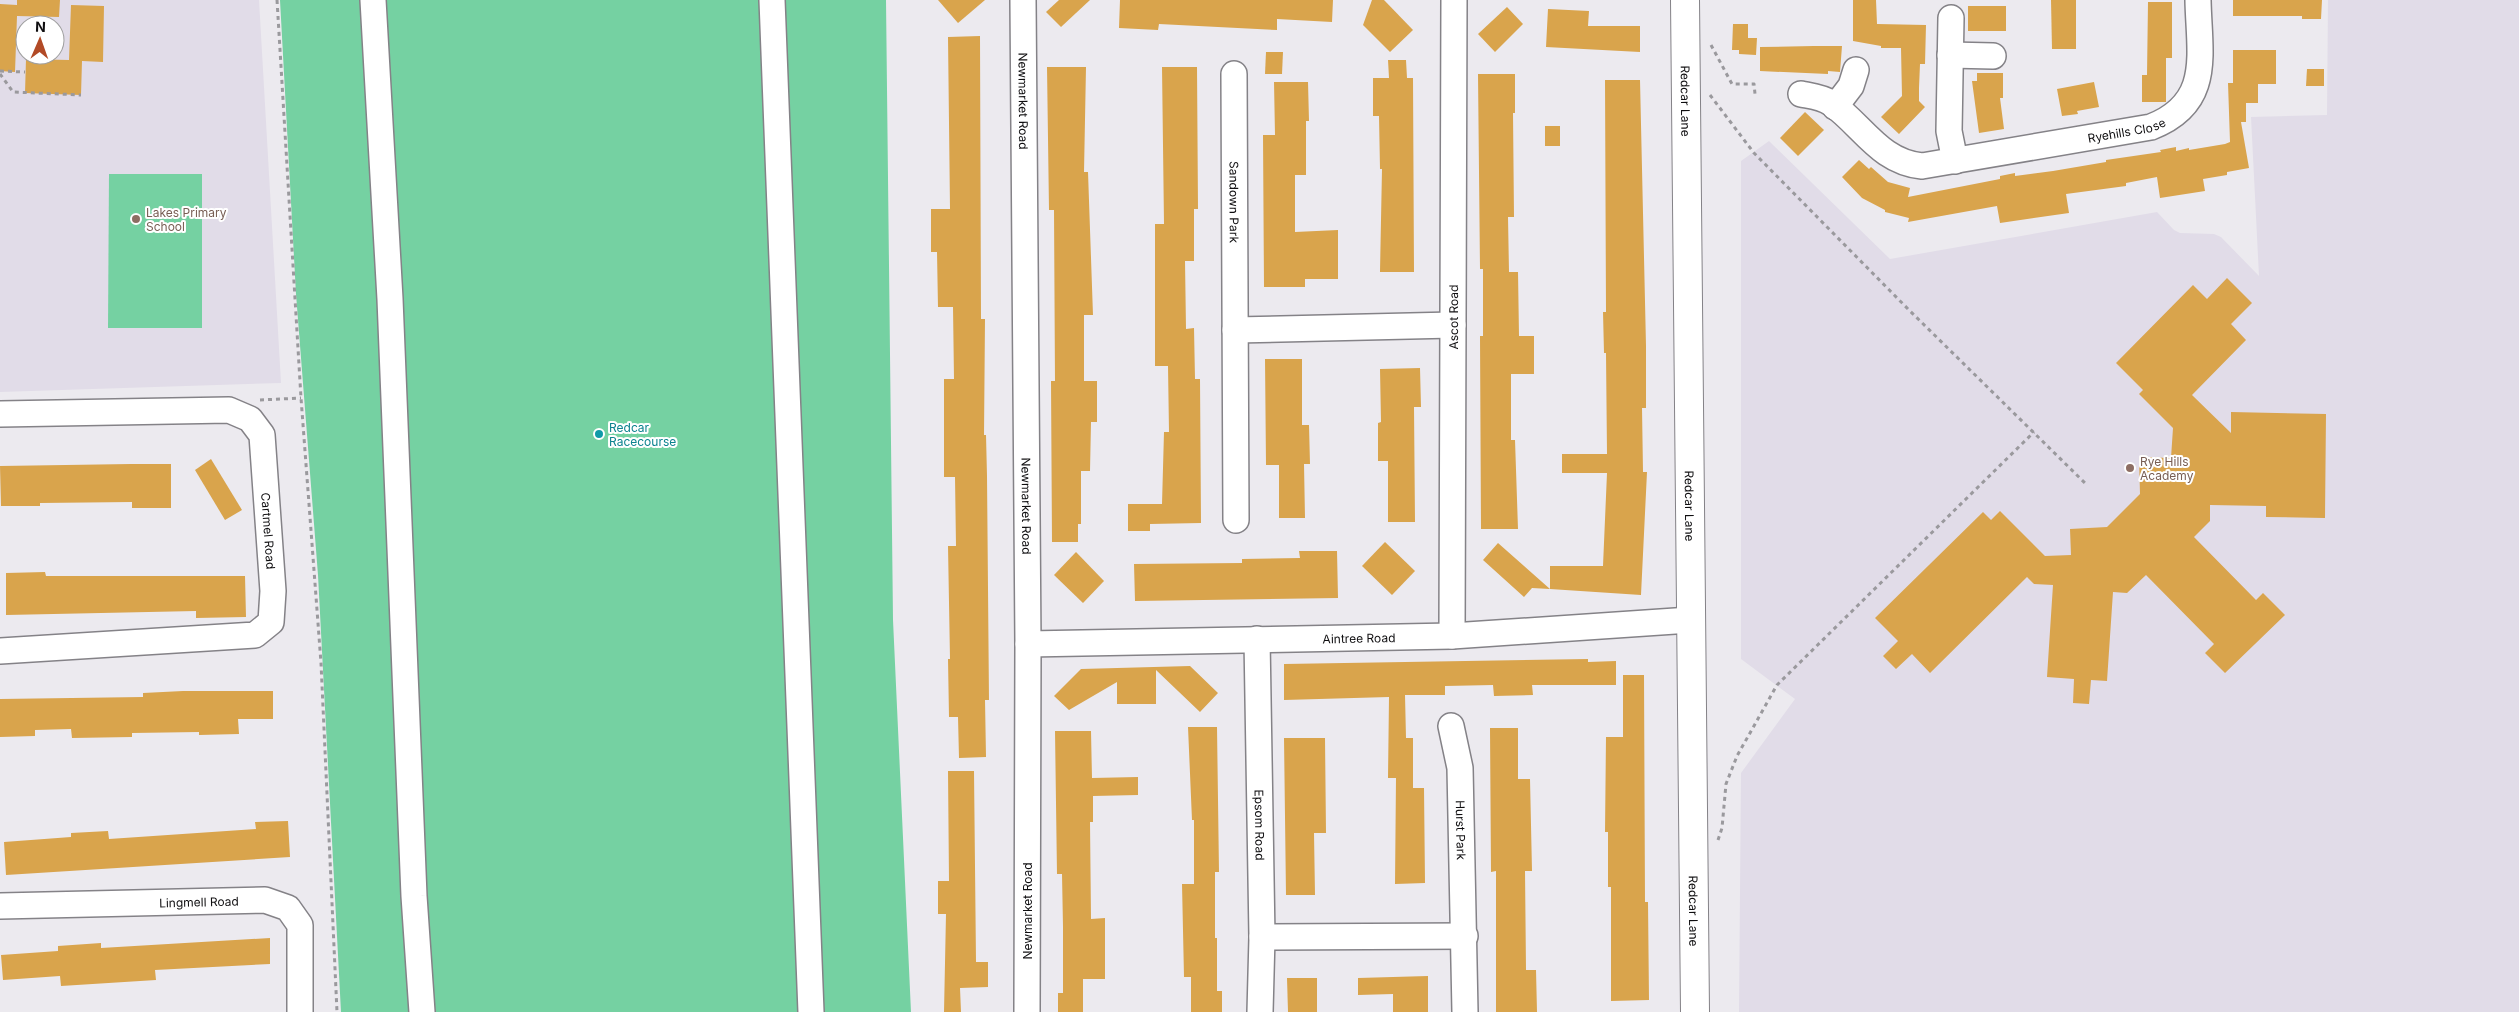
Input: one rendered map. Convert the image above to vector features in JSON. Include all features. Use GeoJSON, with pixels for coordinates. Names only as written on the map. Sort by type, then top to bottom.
{"type":"FeatureCollection","features":[{"type":"Feature","properties":{"kind":"main road","name":"Redcar Lane"},"geometry":{"type":"LineString","coordinates":[[1685,0],[1695,1012]]}},
{"type":"Feature","properties":{"kind":"street"},"geometry":{"type":"LineString","coordinates":[[373,0],[401,553],[414,896],[422,1012]]}},
{"type":"Feature","properties":{"kind":"street"},"geometry":{"type":"LineString","coordinates":[[772,0],[811,1012]]}},
{"type":"Feature","properties":{"kind":"street","name":"Newmarket Road"},"geometry":{"type":"LineString","coordinates":[[1023,0],[1028,644],[1026,1012]]}},
{"type":"Feature","properties":{"kind":"street","name":"Ascot Road"},"geometry":{"type":"LineString","coordinates":[[1452,636],[1454,0]]}},
{"type":"Feature","properties":{"kind":"street","name":"Ryehills Close"},"geometry":{"type":"LineString","coordinates":[[1801,94],[1817,96],[1835,107],[1884,153],[1909,165],[1922,166],[1955,161],[2151,127],[2177,114],[2196,89],[2199,74],[2198,0]]}},
{"type":"Feature","properties":{"kind":"street"},"geometry":{"type":"LineString","coordinates":[[1951,18],[1950,131],[1955,161]]}},
{"type":"Feature","properties":{"kind":"street"},"geometry":{"type":"LineString","coordinates":[[1950,55],[1993,56]]}},
{"type":"Feature","properties":{"kind":"street"},"geometry":{"type":"LineString","coordinates":[[1835,107],[1851,86],[1856,70]]}},
{"type":"Feature","properties":{"kind":"street","name":"Sandown Park"},"geometry":{"type":"LineString","coordinates":[[1234,74],[1236,520]]}},
{"type":"Feature","properties":{"kind":"street"},"geometry":{"type":"LineString","coordinates":[[1235,330],[1453,324]]}},
{"type":"Feature","properties":{"kind":"street","name":"Cartmel Road"},"geometry":{"type":"LineString","coordinates":[[0,414],[229,410],[250,419],[262,435],[273,591],[270,622],[255,635],[0,651]]}},
{"type":"Feature","properties":{"kind":"street","name":"Aintree Road"},"geometry":{"type":"LineString","coordinates":[[1028,644],[1452,636],[1690,620]]}},
{"type":"Feature","properties":{"kind":"street","name":"Epsom Road"},"geometry":{"type":"LineString","coordinates":[[1257,639],[1262,937],[1260,1012]]}},
{"type":"Feature","properties":{"kind":"street","name":"Hurst Park"},"geometry":{"type":"LineString","coordinates":[[1451,726],[1460,768],[1466,1012]]}},
{"type":"Feature","properties":{"kind":"street","name":"Lingmell Road"},"geometry":{"type":"LineString","coordinates":[[0,906],[265,900],[288,908],[300,925],[300,1012]]}},
{"type":"Feature","properties":{"kind":"street"},"geometry":{"type":"LineString","coordinates":[[1262,937],[1465,936]]}},
{"type":"Feature","properties":{"kind":"path"},"geometry":{"type":"LineString","coordinates":[[277,0],[301,398],[321,663],[337,1012]]}},
{"type":"Feature","properties":{"kind":"path"},"geometry":{"type":"LineString","coordinates":[[1684,36],[1711,36],[1711,47],[1732,84],[1754,84],[1755,94]]}},
{"type":"Feature","properties":{"kind":"path"},"geometry":{"type":"LineString","coordinates":[[0,73],[26,72]]}},
{"type":"Feature","properties":{"kind":"path"},"geometry":{"type":"LineString","coordinates":[[0,73],[14,92],[81,95]]}},
{"type":"Feature","properties":{"kind":"path"},"geometry":{"type":"LineString","coordinates":[[1706,89],[1754,154],[1909,310],[2088,485]]}},
{"type":"Feature","properties":{"kind":"path"},"geometry":{"type":"LineString","coordinates":[[1716,845],[1722,828],[1726,784],[1737,756],[1777,685],[2034,432]]}},
{"type":"Feature","properties":{"kind":"shaded area","name":"Lakes Primary School"},"geometry":{"type":"Polygon","coordinates":[[[0,0],[259,0],[281,383],[0,392],[0,0]]]}},
{"type":"Feature","properties":{"kind":"shaded area","name":"Rye Hills Academy"},"geometry":{"type":"Polygon","coordinates":[[[2328,0],[2519,0],[2519,1012],[1739,1012],[1741,773],[1795,699],[1741,659],[1741,161],[1769,141],[1890,259],[2157,212],[2174,230],[2180,233],[2214,234],[2221,237],[2259,276],[2251,117],[2327,115],[2328,0]]]}},
{"type":"Feature","properties":{"kind":"green space","name":"Redcar Racecourse"},"geometry":{"type":"Polygon","coordinates":[[[280,0],[886,0],[893,620],[911,1012],[341,1012],[318,575],[296,294],[280,0]]]}},
{"type":"Feature","properties":{"kind":"green space"},"geometry":{"type":"Polygon","coordinates":[[[109,174],[202,174],[202,328],[108,328],[109,174]]]}},
{"type":"Feature","properties":{"kind":"building"},"geometry":{"type":"Polygon","coordinates":[[[17,0],[60,0],[59,15],[15,15],[15,72],[0,71],[0,4],[17,5],[17,0]]]}},
{"type":"Feature","properties":{"kind":"building"},"geometry":{"type":"Polygon","coordinates":[[[938,0],[985,0],[958,23],[938,0]]]}},
{"type":"Feature","properties":{"kind":"building"},"geometry":{"type":"Polygon","coordinates":[[[1059,0],[1090,0],[1061,27],[1046,12],[1059,0]]]}},
{"type":"Feature","properties":{"kind":"building"},"geometry":{"type":"Polygon","coordinates":[[[1120,0],[1333,0],[1332,22],[1277,19],[1277,30],[1159,24],[1158,30],[1119,28],[1120,0]]]}},
{"type":"Feature","properties":{"kind":"building"},"geometry":{"type":"Polygon","coordinates":[[[1372,0],[1384,0],[1413,30],[1390,52],[1363,25],[1372,0]]]}},
{"type":"Feature","properties":{"kind":"building"},"geometry":{"type":"Polygon","coordinates":[[[1853,0],[1876,0],[1877,24],[1926,25],[1925,64],[1920,64],[1919,88],[1919,101],[1925,107],[1899,134],[1881,117],[1902,96],[1901,48],[1881,48],[1881,46],[1853,41],[1853,0]]]}},
{"type":"Feature","properties":{"kind":"building"},"geometry":{"type":"Polygon","coordinates":[[[2051,0],[2076,0],[2076,49],[2052,49],[2051,0]]]}},
{"type":"Feature","properties":{"kind":"building"},"geometry":{"type":"Polygon","coordinates":[[[2233,0],[2322,0],[2321,19],[2302,19],[2302,16],[2233,16],[2233,0]]]}},
{"type":"Feature","properties":{"kind":"building"},"geometry":{"type":"Polygon","coordinates":[[[2148,2],[2172,2],[2172,58],[2166,58],[2166,102],[2142,102],[2142,75],[2147,75],[2148,2]]]}},
{"type":"Feature","properties":{"kind":"building"},"geometry":{"type":"Polygon","coordinates":[[[71,5],[104,6],[103,62],[82,61],[81,95],[25,93],[26,65],[65,65],[65,60],[69,60],[71,5]]]}},
{"type":"Feature","properties":{"kind":"building"},"geometry":{"type":"Polygon","coordinates":[[[1968,6],[2006,6],[2006,31],[1968,31],[1968,6]]]}},
{"type":"Feature","properties":{"kind":"building"},"geometry":{"type":"Polygon","coordinates":[[[1507,7],[1523,24],[1495,52],[1478,34],[1507,7]]]}},
{"type":"Feature","properties":{"kind":"building"},"geometry":{"type":"Polygon","coordinates":[[[1548,9],[1589,11],[1588,26],[1640,26],[1640,52],[1546,47],[1548,9]]]}},
{"type":"Feature","properties":{"kind":"building"},"geometry":{"type":"Polygon","coordinates":[[[1733,24],[1748,24],[1748,38],[1757,38],[1756,55],[1739,54],[1739,50],[1732,50],[1733,24]]]}},
{"type":"Feature","properties":{"kind":"building"},"geometry":{"type":"Polygon","coordinates":[[[980,36],[981,319],[985,319],[984,435],[986,435],[987,476],[989,700],[985,700],[986,757],[959,758],[958,717],[949,717],[948,659],[950,659],[948,546],[956,546],[955,477],[944,477],[944,379],[954,379],[953,307],[938,307],[937,252],[931,252],[931,209],[950,209],[948,37],[980,36]]]}},
{"type":"Feature","properties":{"kind":"building"},"geometry":{"type":"Polygon","coordinates":[[[1842,46],[1840,72],[1828,71],[1828,74],[1760,71],[1760,47],[1842,46]]]}},
{"type":"Feature","properties":{"kind":"building"},"geometry":{"type":"Polygon","coordinates":[[[2233,50],[2276,50],[2276,84],[2258,84],[2258,103],[2246,103],[2246,122],[2241,122],[2249,168],[2227,172],[2227,175],[2203,179],[2205,191],[2160,198],[2157,177],[2126,183],[2126,186],[2066,194],[2069,213],[2000,223],[1997,206],[1908,222],[1909,218],[1885,212],[1885,210],[1862,198],[1842,177],[1859,160],[1869,169],[1871,167],[1888,182],[1910,188],[1908,197],[2000,179],[2000,176],[2015,173],[2015,176],[2053,171],[2106,162],[2106,160],[2161,152],[2160,150],[2176,147],[2176,151],[2225,144],[2230,142],[2228,83],[2233,83],[2233,50]]]}},
{"type":"Feature","properties":{"kind":"building"},"geometry":{"type":"Polygon","coordinates":[[[1266,52],[1283,52],[1282,74],[1265,74],[1266,52]]]}},
{"type":"Feature","properties":{"kind":"building"},"geometry":{"type":"Polygon","coordinates":[[[1388,60],[1406,60],[1407,78],[1413,78],[1414,272],[1380,272],[1382,169],[1380,169],[1379,116],[1373,116],[1373,78],[1389,78],[1388,60]]]}},
{"type":"Feature","properties":{"kind":"building"},"geometry":{"type":"Polygon","coordinates":[[[1047,67],[1086,67],[1084,172],[1088,172],[1093,315],[1084,315],[1084,381],[1097,381],[1097,422],[1091,422],[1090,471],[1081,471],[1081,524],[1078,524],[1078,542],[1052,542],[1051,381],[1055,381],[1054,210],[1049,210],[1047,67]]]}},
{"type":"Feature","properties":{"kind":"building"},"geometry":{"type":"Polygon","coordinates":[[[1162,67],[1197,67],[1198,209],[1194,209],[1194,261],[1185,261],[1186,329],[1194,328],[1195,379],[1200,379],[1201,523],[1150,524],[1150,531],[1128,531],[1128,504],[1162,504],[1164,432],[1169,432],[1168,366],[1155,366],[1155,224],[1164,224],[1162,67]]]}},
{"type":"Feature","properties":{"kind":"building"},"geometry":{"type":"Polygon","coordinates":[[[2307,69],[2324,69],[2324,86],[2306,86],[2307,69]]]}},
{"type":"Feature","properties":{"kind":"building"},"geometry":{"type":"Polygon","coordinates":[[[1977,73],[2003,73],[2003,98],[2000,98],[2004,129],[1979,133],[1972,81],[1977,81],[1977,73]]]}},
{"type":"Feature","properties":{"kind":"building"},"geometry":{"type":"Polygon","coordinates":[[[1478,74],[1515,74],[1515,113],[1513,113],[1514,217],[1508,217],[1509,272],[1518,272],[1519,336],[1534,336],[1534,374],[1511,374],[1511,440],[1515,440],[1518,529],[1481,529],[1480,336],[1483,336],[1483,269],[1480,269],[1478,74]]]}},
{"type":"Feature","properties":{"kind":"building"},"geometry":{"type":"Polygon","coordinates":[[[1605,80],[1640,80],[1646,346],[1646,408],[1642,408],[1643,472],[1647,472],[1641,595],[1550,589],[1550,566],[1603,566],[1607,473],[1562,473],[1562,454],[1607,454],[1606,353],[1604,353],[1603,312],[1606,312],[1605,80]]]}},
{"type":"Feature","properties":{"kind":"building"},"geometry":{"type":"Polygon","coordinates":[[[1274,82],[1308,82],[1309,121],[1306,121],[1306,175],[1295,175],[1295,232],[1338,230],[1338,279],[1305,279],[1305,287],[1264,287],[1263,135],[1275,135],[1274,82]]]}},
{"type":"Feature","properties":{"kind":"building"},"geometry":{"type":"Polygon","coordinates":[[[2094,82],[2099,107],[2077,111],[2078,114],[2062,116],[2057,89],[2094,82]]]}},
{"type":"Feature","properties":{"kind":"building"},"geometry":{"type":"Polygon","coordinates":[[[1805,112],[1824,130],[1798,156],[1780,138],[1805,112]]]}},
{"type":"Feature","properties":{"kind":"building"},"geometry":{"type":"Polygon","coordinates":[[[1545,126],[1560,126],[1560,146],[1545,146],[1545,126]]]}},
{"type":"Feature","properties":{"kind":"building"},"geometry":{"type":"Polygon","coordinates":[[[2227,278],[2252,303],[2231,324],[2246,340],[2192,395],[2231,433],[2231,412],[2326,414],[2325,518],[2266,517],[2266,506],[2210,505],[2210,521],[2194,537],[2256,600],[2263,593],[2285,615],[2225,673],[2205,653],[2214,644],[2146,575],[2127,593],[2113,592],[2107,681],[2091,680],[2089,704],[2073,703],[2074,679],[2047,677],[2053,585],[2034,584],[2027,577],[1930,673],[1912,654],[1896,669],[1883,656],[1898,641],[1875,618],[1983,512],[1991,520],[2000,511],[2045,556],[2071,555],[2070,529],[2107,527],[2140,494],[2139,457],[2171,458],[2173,428],[2139,394],[2143,390],[2116,363],[2193,285],[2207,299],[2227,278]]]}},
{"type":"Feature","properties":{"kind":"building"},"geometry":{"type":"Polygon","coordinates":[[[1265,359],[1302,359],[1302,425],[1309,425],[1310,464],[1304,464],[1305,518],[1279,518],[1279,465],[1266,465],[1265,359]]]}},
{"type":"Feature","properties":{"kind":"building"},"geometry":{"type":"Polygon","coordinates":[[[1420,368],[1421,407],[1414,407],[1415,522],[1388,522],[1388,461],[1378,461],[1378,423],[1381,422],[1380,369],[1420,368]]]}},
{"type":"Feature","properties":{"kind":"building"},"geometry":{"type":"Polygon","coordinates":[[[211,459],[242,510],[225,520],[195,470],[211,459]]]}},
{"type":"Feature","properties":{"kind":"building"},"geometry":{"type":"Polygon","coordinates":[[[171,464],[171,508],[132,508],[132,502],[40,503],[40,506],[1,506],[0,466],[171,464]]]}},
{"type":"Feature","properties":{"kind":"building"},"geometry":{"type":"Polygon","coordinates":[[[1385,542],[1415,571],[1392,595],[1362,566],[1385,542]]]}},
{"type":"Feature","properties":{"kind":"building"},"geometry":{"type":"Polygon","coordinates":[[[1498,543],[1550,589],[1532,588],[1524,597],[1483,560],[1498,543]]]}},
{"type":"Feature","properties":{"kind":"building"},"geometry":{"type":"Polygon","coordinates":[[[1299,551],[1337,551],[1338,598],[1135,601],[1134,564],[1242,563],[1242,559],[1300,558],[1299,551]]]}},
{"type":"Feature","properties":{"kind":"building"},"geometry":{"type":"Polygon","coordinates":[[[1076,552],[1104,581],[1083,603],[1054,575],[1076,552]]]}},
{"type":"Feature","properties":{"kind":"building"},"geometry":{"type":"Polygon","coordinates":[[[45,572],[46,576],[245,576],[246,617],[196,618],[196,611],[6,615],[6,573],[45,572]]]}},
{"type":"Feature","properties":{"kind":"building"},"geometry":{"type":"Polygon","coordinates":[[[1588,659],[1588,662],[1616,661],[1616,685],[1532,685],[1533,695],[1494,696],[1493,685],[1445,686],[1445,695],[1405,695],[1406,738],[1413,738],[1413,788],[1424,788],[1425,883],[1395,884],[1396,778],[1388,778],[1389,697],[1284,700],[1284,664],[1588,659]]]}},
{"type":"Feature","properties":{"kind":"building"},"geometry":{"type":"Polygon","coordinates":[[[1190,666],[1218,693],[1200,712],[1156,670],[1156,704],[1117,704],[1117,682],[1069,710],[1054,696],[1081,669],[1190,666]]]}},
{"type":"Feature","properties":{"kind":"building"},"geometry":{"type":"Polygon","coordinates":[[[1623,675],[1644,675],[1645,902],[1648,902],[1649,1000],[1611,1001],[1611,887],[1608,887],[1608,832],[1605,832],[1606,737],[1623,737],[1623,675]]]}},
{"type":"Feature","properties":{"kind":"building"},"geometry":{"type":"Polygon","coordinates":[[[273,691],[273,719],[238,719],[239,734],[199,735],[199,732],[132,733],[132,737],[72,738],[71,729],[35,730],[35,736],[0,737],[0,699],[143,697],[143,693],[273,691]]]}},
{"type":"Feature","properties":{"kind":"building"},"geometry":{"type":"Polygon","coordinates":[[[1188,727],[1217,727],[1219,872],[1215,872],[1215,938],[1217,938],[1217,991],[1222,991],[1222,1012],[1191,1012],[1191,977],[1184,977],[1182,884],[1194,884],[1194,820],[1192,820],[1188,727]]]}},
{"type":"Feature","properties":{"kind":"building"},"geometry":{"type":"Polygon","coordinates":[[[1490,728],[1518,728],[1518,779],[1530,779],[1532,871],[1525,871],[1526,970],[1536,970],[1537,1012],[1496,1012],[1496,871],[1491,872],[1490,728]]]}},
{"type":"Feature","properties":{"kind":"building"},"geometry":{"type":"Polygon","coordinates":[[[1055,731],[1091,731],[1092,778],[1138,777],[1138,795],[1093,796],[1093,822],[1090,822],[1091,919],[1105,918],[1105,979],[1083,979],[1083,1012],[1058,1012],[1058,993],[1063,993],[1063,927],[1062,874],[1057,874],[1055,731]]]}},
{"type":"Feature","properties":{"kind":"building"},"geometry":{"type":"Polygon","coordinates":[[[1284,738],[1325,738],[1326,833],[1314,833],[1315,895],[1286,895],[1284,738]]]}},
{"type":"Feature","properties":{"kind":"building"},"geometry":{"type":"Polygon","coordinates":[[[948,771],[974,771],[976,962],[988,962],[988,987],[960,988],[961,1012],[944,1012],[946,914],[938,914],[938,881],[949,881],[948,771]]]}},
{"type":"Feature","properties":{"kind":"building"},"geometry":{"type":"Polygon","coordinates":[[[288,821],[290,857],[6,875],[4,842],[71,837],[71,833],[108,831],[109,839],[256,829],[255,822],[288,821]]]}},
{"type":"Feature","properties":{"kind":"building"},"geometry":{"type":"Polygon","coordinates":[[[270,938],[270,964],[155,970],[156,980],[61,986],[60,976],[3,980],[1,955],[58,951],[58,946],[101,943],[101,948],[270,938]]]}},
{"type":"Feature","properties":{"kind":"building"},"geometry":{"type":"Polygon","coordinates":[[[1428,976],[1428,1012],[1393,1012],[1393,994],[1358,995],[1358,978],[1428,976]]]}},
{"type":"Feature","properties":{"kind":"building"},"geometry":{"type":"Polygon","coordinates":[[[1287,978],[1317,978],[1317,1012],[1288,1012],[1287,978]]]}},
{"type":"Feature","properties":{"kind":"place","name":"Lakes Primary School"},"geometry":{"type":"Point","coordinates":[136,219]}},
{"type":"Feature","properties":{"kind":"place","name":"Redcar Racecourse"},"geometry":{"type":"Point","coordinates":[599,434]}},
{"type":"Feature","properties":{"kind":"place","name":"Rye Hills Academy"},"geometry":{"type":"Point","coordinates":[2130,468]}}]}
